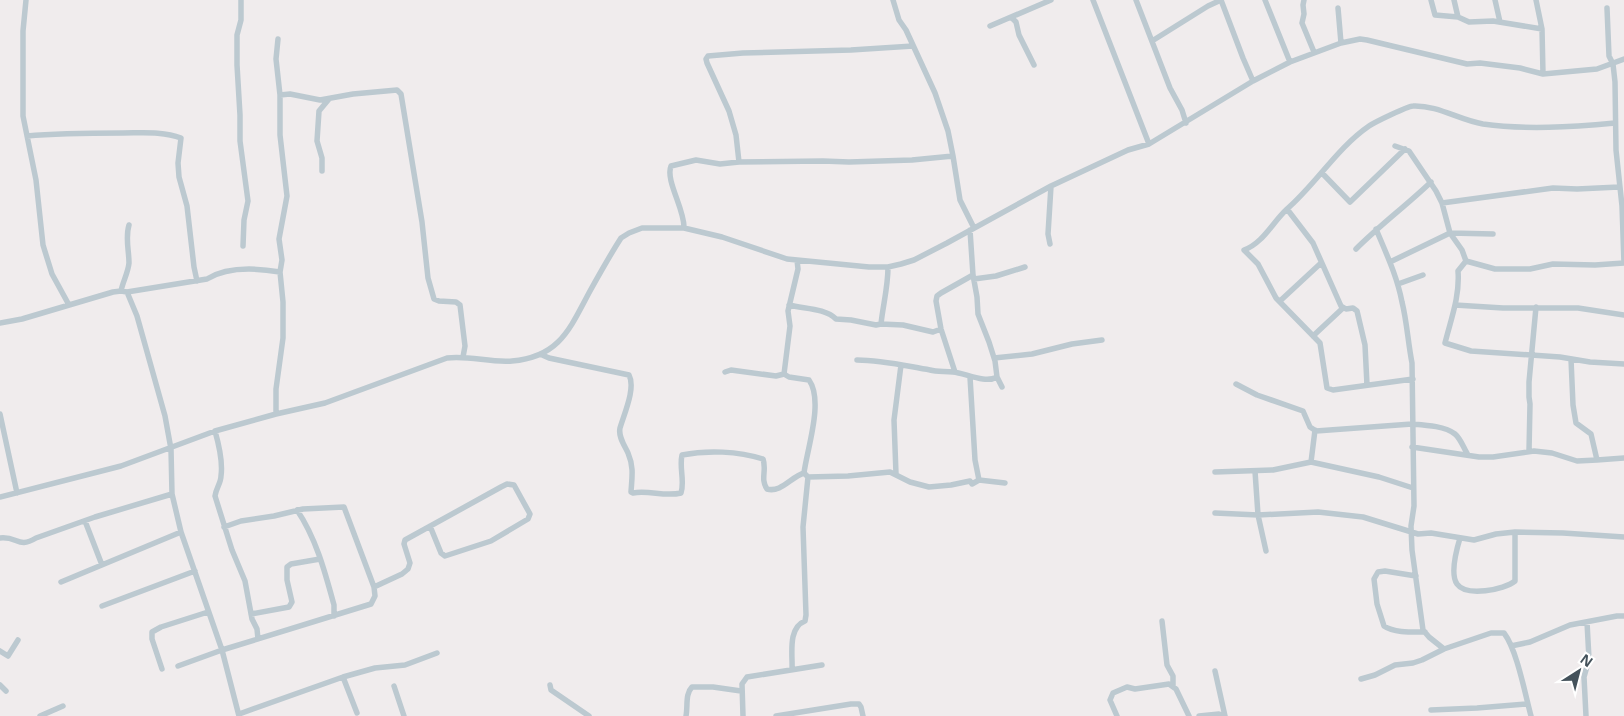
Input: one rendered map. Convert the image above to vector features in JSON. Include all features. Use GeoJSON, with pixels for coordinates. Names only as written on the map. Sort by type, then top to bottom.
{"type":"FeatureCollection","features":[{"type":"Feature","properties":{"kind":"street"},"geometry":{"type":"LineString","coordinates":[[26,0],[23,31],[23,116],[36,180],[43,245],[52,274],[69,305]]}},
{"type":"Feature","properties":{"kind":"street"},"geometry":{"type":"LineString","coordinates":[[241,0],[241,20],[237,35],[237,65],[240,141],[248,201],[244,220],[243,246]]}},
{"type":"Feature","properties":{"kind":"street"},"geometry":{"type":"LineString","coordinates":[[893,0],[899,20],[935,93],[948,131],[960,200],[972,229],[973,277],[978,297],[978,314],[994,358],[1002,388]]}},
{"type":"Feature","properties":{"kind":"street"},"geometry":{"type":"LineString","coordinates":[[990,26],[1051,0]]}},
{"type":"Feature","properties":{"kind":"street"},"geometry":{"type":"LineString","coordinates":[[1093,0],[1149,144]]}},
{"type":"Feature","properties":{"kind":"street"},"geometry":{"type":"LineString","coordinates":[[1136,0],[1186,123]]}},
{"type":"Feature","properties":{"kind":"street"},"geometry":{"type":"LineString","coordinates":[[1152,41],[1221,0],[1253,81]]}},
{"type":"Feature","properties":{"kind":"street"},"geometry":{"type":"LineString","coordinates":[[1265,0],[1290,62]]}},
{"type":"Feature","properties":{"kind":"street"},"geometry":{"type":"LineString","coordinates":[[1304,0],[1302,5],[1304,14],[1302,23],[1314,52]]}},
{"type":"Feature","properties":{"kind":"street"},"geometry":{"type":"LineString","coordinates":[[1431,0],[1435,15],[1458,17],[1469,22],[1493,21],[1542,29]]}},
{"type":"Feature","properties":{"kind":"street"},"geometry":{"type":"LineString","coordinates":[[1454,0],[1458,17]]}},
{"type":"Feature","properties":{"kind":"street"},"geometry":{"type":"LineString","coordinates":[[1495,0],[1500,22]]}},
{"type":"Feature","properties":{"kind":"street"},"geometry":{"type":"LineString","coordinates":[[1536,0],[1542,29],[1543,74]]}},
{"type":"Feature","properties":{"kind":"street"},"geometry":{"type":"LineString","coordinates":[[1338,8],[1341,43]]}},
{"type":"Feature","properties":{"kind":"street"},"geometry":{"type":"LineString","coordinates":[[1466,261],[1495,269],[1530,269],[1553,264],[1595,266],[1624,263],[1613,64],[1609,56],[1608,8]]}},
{"type":"Feature","properties":{"kind":"street"},"geometry":{"type":"LineString","coordinates":[[1012,18],[1016,22],[1034,65]]}},
{"type":"Feature","properties":{"kind":"street"},"geometry":{"type":"LineString","coordinates":[[276,414],[276,389],[283,338],[284,302],[280,272],[282,260],[279,239],[287,196],[276,59],[278,39]]}},
{"type":"Feature","properties":{"kind":"street"},"geometry":{"type":"LineString","coordinates":[[0,497],[121,466],[215,431],[325,403],[447,358],[463,357],[511,362],[540,354],[554,346],[573,325],[590,290],[621,238],[642,228],[684,228],[722,237],[787,259],[869,267],[888,267],[914,260],[1051,186],[1128,150],[1149,144],[1253,81],[1290,62],[1341,43],[1360,39],[1367,40],[1467,64],[1520,68],[1543,74],[1598,69],[1624,59]]}},
{"type":"Feature","properties":{"kind":"street"},"geometry":{"type":"LineString","coordinates":[[739,162],[734,127],[729,111],[707,63],[706,59],[708,56],[913,46]]}},
{"type":"Feature","properties":{"kind":"street"},"geometry":{"type":"LineString","coordinates":[[280,95],[290,94],[320,100],[365,92],[397,90],[401,94],[422,222],[428,278],[434,299],[456,302],[460,305],[465,346],[463,357]]}},
{"type":"Feature","properties":{"kind":"street"},"geometry":{"type":"LineString","coordinates":[[322,171],[322,158],[317,141],[319,111],[329,99]]}},
{"type":"Feature","properties":{"kind":"street"},"geometry":{"type":"LineString","coordinates":[[1413,379],[1333,390],[1327,388],[1320,343],[1276,298],[1258,264],[1244,250],[1271,229],[1272,224],[1360,132],[1411,105],[1432,108],[1464,120],[1483,124],[1520,127],[1615,124]]}},
{"type":"Feature","properties":{"kind":"street"},"geometry":{"type":"LineString","coordinates":[[27,136],[136,133],[170,134],[181,138],[178,163],[179,177],[187,206],[197,281]]}},
{"type":"Feature","properties":{"kind":"street"},"geometry":{"type":"LineString","coordinates":[[1395,146],[1410,151],[1431,182],[1442,202],[1450,234],[1462,250],[1466,261]]}},
{"type":"Feature","properties":{"kind":"street"},"geometry":{"type":"LineString","coordinates":[[1322,173],[1350,202],[1405,149]]}},
{"type":"Feature","properties":{"kind":"street"},"geometry":{"type":"LineString","coordinates":[[684,228],[670,166],[696,160],[720,164],[739,162],[849,162],[912,160],[953,156]]}},
{"type":"Feature","properties":{"kind":"street"},"geometry":{"type":"LineString","coordinates":[[1356,248],[1431,182]]}},
{"type":"Feature","properties":{"kind":"street"},"geometry":{"type":"LineString","coordinates":[[1050,244],[1048,234],[1051,186]]}},
{"type":"Feature","properties":{"kind":"street"},"geometry":{"type":"LineString","coordinates":[[1442,202],[1553,188],[1619,187]]}},
{"type":"Feature","properties":{"kind":"street"},"geometry":{"type":"LineString","coordinates":[[1287,210],[1313,243],[1338,301],[1343,308]]}},
{"type":"Feature","properties":{"kind":"street"},"geometry":{"type":"LineString","coordinates":[[129,225],[127,233],[129,262],[124,291],[137,316],[165,416],[170,449],[172,494],[181,532],[222,650],[239,715],[343,677],[375,668],[405,665],[437,653]]}},
{"type":"Feature","properties":{"kind":"street"},"geometry":{"type":"LineString","coordinates":[[1376,229],[1398,284],[1412,363],[1414,506],[1411,526],[1412,550],[1422,624],[1425,632],[1444,649]]}},
{"type":"Feature","properties":{"kind":"street"},"geometry":{"type":"LineString","coordinates":[[1390,262],[1450,234],[1493,234]]}},
{"type":"Feature","properties":{"kind":"street"},"geometry":{"type":"LineString","coordinates":[[784,374],[790,326],[788,311],[798,269],[797,260]]}},
{"type":"Feature","properties":{"kind":"street"},"geometry":{"type":"LineString","coordinates":[[1466,261],[1458,271],[1459,282],[1455,305],[1445,343],[1471,351],[1624,364]]}},
{"type":"Feature","properties":{"kind":"street"},"geometry":{"type":"LineString","coordinates":[[1280,301],[1322,263]]}},
{"type":"Feature","properties":{"kind":"street"},"geometry":{"type":"LineString","coordinates":[[881,324],[888,267]]}},
{"type":"Feature","properties":{"kind":"street"},"geometry":{"type":"LineString","coordinates":[[955,372],[941,329],[936,301],[937,296],[973,277],[996,276],[1025,268]]}},
{"type":"Feature","properties":{"kind":"street"},"geometry":{"type":"LineString","coordinates":[[0,323],[22,319],[124,291],[197,281],[207,279],[216,274],[242,270],[280,272]]}},
{"type":"Feature","properties":{"kind":"street"},"geometry":{"type":"LineString","coordinates":[[1398,284],[1422,275]]}},
{"type":"Feature","properties":{"kind":"street"},"geometry":{"type":"LineString","coordinates":[[789,305],[825,312],[831,314],[836,319],[876,325],[903,325],[932,332],[941,329]]}},
{"type":"Feature","properties":{"kind":"street"},"geometry":{"type":"LineString","coordinates":[[1455,305],[1503,308],[1578,308],[1624,315]]}},
{"type":"Feature","properties":{"kind":"street"},"geometry":{"type":"LineString","coordinates":[[1529,451],[1529,382],[1536,307]]}},
{"type":"Feature","properties":{"kind":"street"},"geometry":{"type":"LineString","coordinates":[[1313,336],[1343,308],[1355,308],[1360,320],[1365,345],[1367,385]]}},
{"type":"Feature","properties":{"kind":"street"},"geometry":{"type":"LineString","coordinates":[[994,358],[1032,354],[1072,344],[1102,340]]}},
{"type":"Feature","properties":{"kind":"street"},"geometry":{"type":"LineString","coordinates":[[540,354],[548,358],[629,375],[631,378],[629,397],[620,430],[633,470],[631,492],[641,491],[671,495],[681,493],[683,480],[682,456],[719,452],[763,459],[764,470],[762,480],[767,489],[772,490],[778,490],[798,475],[848,476],[890,472],[910,482],[929,487],[970,481],[972,484],[979,480],[1005,483]]}},
{"type":"Feature","properties":{"kind":"street"},"geometry":{"type":"LineString","coordinates":[[1571,359],[1574,416],[1578,425],[1591,434],[1597,460]]}},
{"type":"Feature","properties":{"kind":"street"},"geometry":{"type":"LineString","coordinates":[[857,360],[901,365],[931,371],[955,372],[970,377],[994,379],[998,377]]}},
{"type":"Feature","properties":{"kind":"street"},"geometry":{"type":"LineString","coordinates":[[896,474],[894,420],[901,365]]}},
{"type":"Feature","properties":{"kind":"street"},"geometry":{"type":"LineString","coordinates":[[725,372],[731,370],[776,376],[784,374],[789,377],[809,380],[814,392],[813,424],[806,475],[803,528],[806,615],[805,621],[800,623],[792,640],[792,670]]}},
{"type":"Feature","properties":{"kind":"street"},"geometry":{"type":"LineString","coordinates":[[970,377],[975,454],[979,480]]}},
{"type":"Feature","properties":{"kind":"street"},"geometry":{"type":"LineString","coordinates":[[1236,384],[1257,395],[1303,411],[1310,426],[1315,430],[1412,424],[1426,426],[1451,432],[1459,439],[1468,455]]}},
{"type":"Feature","properties":{"kind":"street"},"geometry":{"type":"LineString","coordinates":[[0,414],[17,493]]}},
{"type":"Feature","properties":{"kind":"street"},"geometry":{"type":"LineString","coordinates":[[1311,462],[1315,430]]}},
{"type":"Feature","properties":{"kind":"street"},"geometry":{"type":"LineString","coordinates":[[215,431],[222,478],[216,489],[215,496],[224,527],[245,581],[258,638]]}},
{"type":"Feature","properties":{"kind":"street"},"geometry":{"type":"LineString","coordinates":[[1412,447],[1493,457],[1529,451],[1552,453],[1577,461],[1624,458]]}},
{"type":"Feature","properties":{"kind":"street"},"geometry":{"type":"LineString","coordinates":[[1215,472],[1273,470],[1311,462],[1413,488]]}},
{"type":"Feature","properties":{"kind":"street"},"geometry":{"type":"LineString","coordinates":[[1255,471],[1258,515],[1266,551]]}},
{"type":"Feature","properties":{"kind":"street"},"geometry":{"type":"LineString","coordinates":[[374,587],[402,574],[408,569],[410,563],[404,542],[430,526],[482,496],[507,484],[514,485],[530,514],[528,519],[491,540],[446,556],[442,553],[430,526]]}},
{"type":"Feature","properties":{"kind":"street"},"geometry":{"type":"LineString","coordinates":[[0,538],[14,539],[23,544],[28,543],[36,538],[85,521],[172,494]]}},
{"type":"Feature","properties":{"kind":"street"},"geometry":{"type":"LineString","coordinates":[[178,666],[258,638],[371,604],[375,596],[374,587],[344,507],[312,507],[241,521],[224,527]]}},
{"type":"Feature","properties":{"kind":"street"},"geometry":{"type":"LineString","coordinates":[[297,510],[310,531],[320,559],[334,604],[334,616]]}},
{"type":"Feature","properties":{"kind":"street"},"geometry":{"type":"LineString","coordinates":[[1215,512],[1258,515],[1327,513],[1363,517],[1418,534],[1431,533],[1474,540],[1496,534],[1515,532],[1624,537]]}},
{"type":"Feature","properties":{"kind":"street"},"geometry":{"type":"LineString","coordinates":[[85,521],[102,565]]}},
{"type":"Feature","properties":{"kind":"street"},"geometry":{"type":"LineString","coordinates":[[61,582],[181,532]]}},
{"type":"Feature","properties":{"kind":"street"},"geometry":{"type":"LineString","coordinates":[[1460,538],[1455,554],[1455,578],[1457,584],[1463,588],[1474,590],[1495,590],[1504,588],[1515,581],[1515,532]]}},
{"type":"Feature","properties":{"kind":"street"},"geometry":{"type":"LineString","coordinates":[[251,614],[289,607],[292,602],[287,580],[287,568],[291,564],[320,559]]}},
{"type":"Feature","properties":{"kind":"street"},"geometry":{"type":"LineString","coordinates":[[102,606],[195,571]]}},
{"type":"Feature","properties":{"kind":"street"},"geometry":{"type":"LineString","coordinates":[[1416,576],[1385,571],[1378,572],[1374,579],[1374,587],[1386,628],[1425,632]]}},
{"type":"Feature","properties":{"kind":"street"},"geometry":{"type":"LineString","coordinates":[[162,669],[152,639],[152,632],[161,627],[208,612]]}},
{"type":"Feature","properties":{"kind":"street"},"geometry":{"type":"LineString","coordinates":[[1511,646],[1530,642],[1570,625],[1624,616]]}},
{"type":"Feature","properties":{"kind":"street"},"geometry":{"type":"LineString","coordinates":[[1162,621],[1167,666],[1173,676],[1173,686]]}},
{"type":"Feature","properties":{"kind":"street"},"geometry":{"type":"LineString","coordinates":[[1586,716],[1584,676],[1589,659],[1587,622]]}},
{"type":"Feature","properties":{"kind":"street"},"geometry":{"type":"LineString","coordinates":[[1361,679],[1395,665],[1422,660],[1444,649],[1491,633],[1504,633],[1511,646],[1531,716]]}},
{"type":"Feature","properties":{"kind":"street"},"geometry":{"type":"LineString","coordinates":[[0,651],[8,656],[18,640]]}},
{"type":"Feature","properties":{"kind":"street"},"geometry":{"type":"LineString","coordinates":[[743,716],[743,681],[747,677],[822,665]]}},
{"type":"Feature","properties":{"kind":"street"},"geometry":{"type":"LineString","coordinates":[[1215,671],[1225,716]]}},
{"type":"Feature","properties":{"kind":"street"},"geometry":{"type":"LineString","coordinates":[[343,677],[357,713]]}},
{"type":"Feature","properties":{"kind":"street"},"geometry":{"type":"LineString","coordinates":[[1117,716],[1110,700],[1113,693],[1128,687],[1135,689],[1168,684],[1176,689],[1187,716]]}},
{"type":"Feature","properties":{"kind":"street"},"geometry":{"type":"LineString","coordinates":[[0,685],[6,691]]}},
{"type":"Feature","properties":{"kind":"street"},"geometry":{"type":"LineString","coordinates":[[550,685],[551,690],[589,716]]}},
{"type":"Feature","properties":{"kind":"street"},"geometry":{"type":"LineString","coordinates":[[394,686],[404,716]]}},
{"type":"Feature","properties":{"kind":"street"},"geometry":{"type":"LineString","coordinates":[[686,716],[688,691],[692,687],[713,687],[742,691]]}},
{"type":"Feature","properties":{"kind":"street"},"geometry":{"type":"LineString","coordinates":[[776,716],[859,704],[862,707],[863,716]]}},
{"type":"Feature","properties":{"kind":"street"},"geometry":{"type":"LineString","coordinates":[[1431,710],[1527,704]]}},
{"type":"Feature","properties":{"kind":"street"},"geometry":{"type":"LineString","coordinates":[[40,716],[63,706]]}},
{"type":"Feature","properties":{"kind":"street"},"geometry":{"type":"LineString","coordinates":[[1199,716],[1220,714],[1225,716]]}}]}
